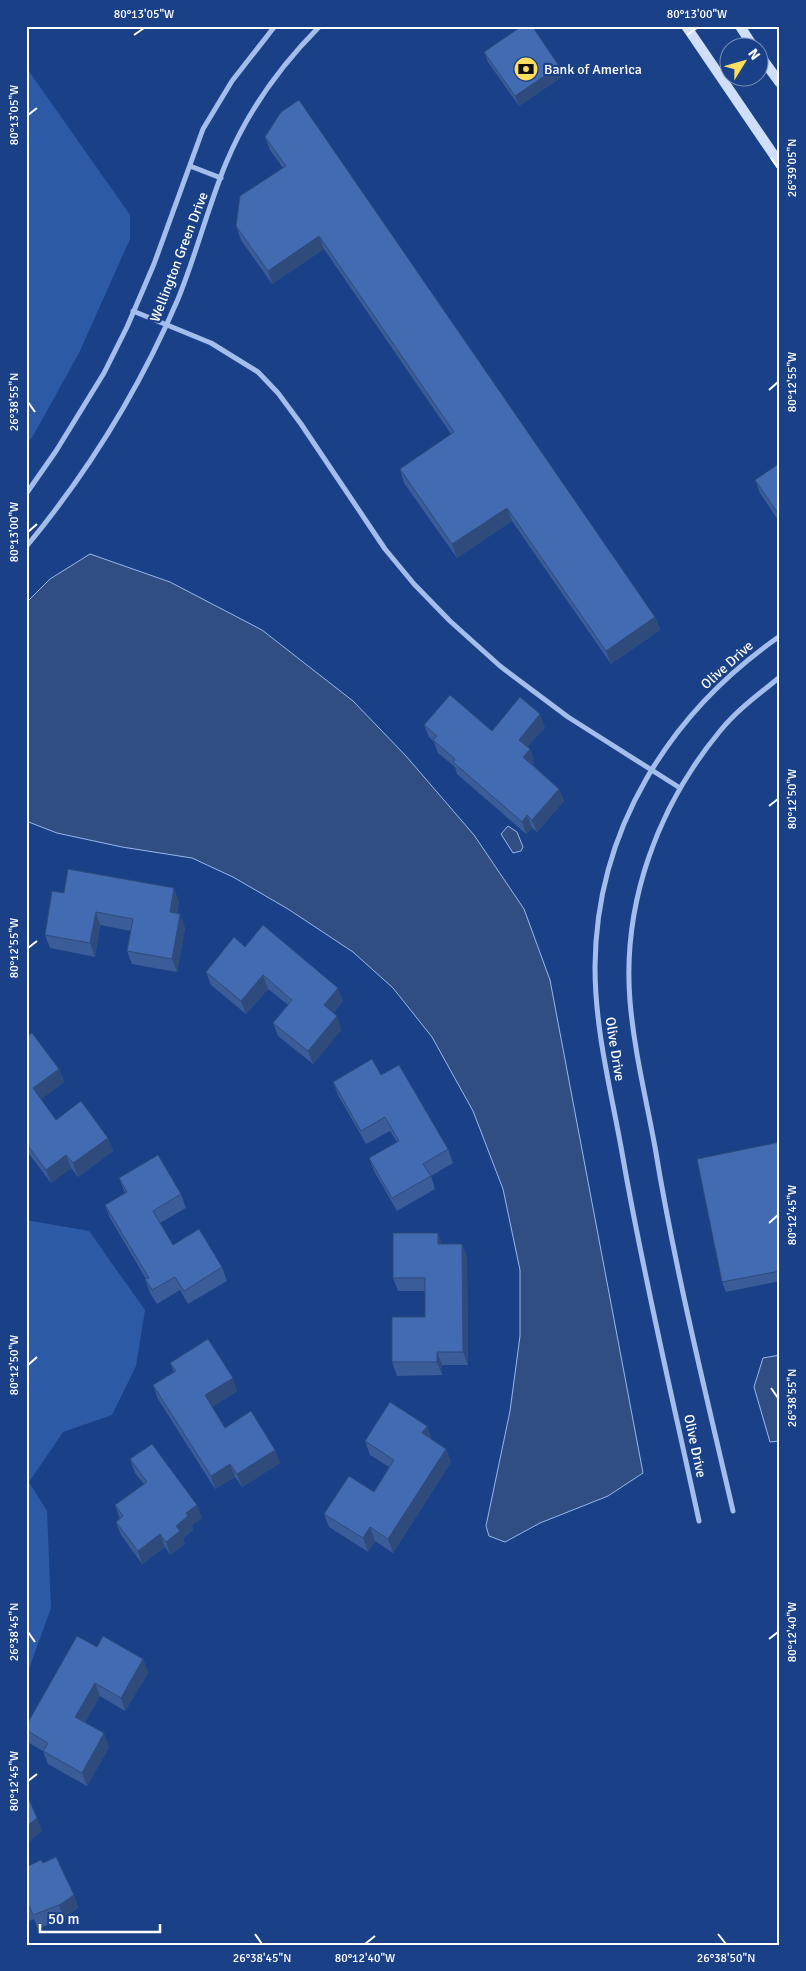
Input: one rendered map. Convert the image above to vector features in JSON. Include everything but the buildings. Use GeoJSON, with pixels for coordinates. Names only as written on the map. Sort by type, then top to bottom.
{"type":"FeatureCollection","features":[{"type":"Feature","properties":{"kind":"main road"},"geometry":{"type":"LineString","coordinates":[[686,26],[780,164]]}},
{"type":"Feature","properties":{"kind":"main road"},"geometry":{"type":"LineString","coordinates":[[740,26],[748,38]]}},
{"type":"Feature","properties":{"kind":"main road"},"geometry":{"type":"LineString","coordinates":[[768,67],[780,84]]}},
{"type":"Feature","properties":{"kind":"street","name":"Wellington Green Drive"},"geometry":{"type":"LineString","coordinates":[[26,494],[56,451],[104,372],[154,264],[203,129],[232,81],[274,26]]}},
{"type":"Feature","properties":{"kind":"street","name":"Wellington Green Drive"},"geometry":{"type":"LineString","coordinates":[[26,547],[57,510],[94,458],[122,411],[178,298],[221,178],[249,114],[267,86],[301,45],[320,26]]}},
{"type":"Feature","properties":{"kind":"street"},"geometry":{"type":"LineString","coordinates":[[190,166],[221,178]]}},
{"type":"Feature","properties":{"kind":"street"},"geometry":{"type":"LineString","coordinates":[[133,311],[211,343],[258,372],[278,392],[302,424],[384,549],[414,584],[450,621],[500,666],[568,717],[680,788]]}},
{"type":"Feature","properties":{"kind":"street","name":"Olive Drive"},"geometry":{"type":"LineString","coordinates":[[700,1521],[630,1200],[600,1040],[595,968],[597,936],[600,903],[606,877],[621,832],[665,746],[707,697],[739,666],[780,636]]}},
{"type":"Feature","properties":{"kind":"street","name":"Olive Drive"},"geometry":{"type":"LineString","coordinates":[[733,1511],[660,1181],[633,1035],[630,998],[631,932],[635,904],[650,851],[680,788],[720,730],[744,706],[780,677]]}},
{"type":"Feature","properties":{"kind":"shaded area"},"geometry":{"type":"Polygon","coordinates":[[[26,67],[130,215],[130,239],[79,353],[33,436],[26,445],[26,67]]]}},
{"type":"Feature","properties":{"kind":"shaded area"},"geometry":{"type":"Polygon","coordinates":[[[90,554],[170,582],[262,630],[353,701],[406,756],[474,835],[524,909],[550,980],[643,1473],[608,1496],[540,1523],[505,1542],[489,1536],[486,1526],[510,1411],[520,1336],[520,1270],[503,1189],[473,1111],[432,1037],[393,988],[353,952],[288,909],[233,877],[192,858],[122,847],[57,833],[26,821],[26,603],[50,579],[90,554]]]}},
{"type":"Feature","properties":{"kind":"shaded area"},"geometry":{"type":"Polygon","coordinates":[[[508,826],[517,832],[523,847],[521,851],[513,853],[501,834],[508,826]]]}},
{"type":"Feature","properties":{"kind":"shaded area"},"geometry":{"type":"Polygon","coordinates":[[[26,1220],[89,1231],[145,1310],[136,1366],[112,1415],[63,1432],[29,1482],[47,1511],[51,1608],[26,1677],[26,1220]]]}},
{"type":"Feature","properties":{"kind":"shaded area"},"geometry":{"type":"Polygon","coordinates":[[[780,1355],[780,1441],[770,1442],[754,1387],[763,1358],[780,1355]]]}},
{"type":"Feature","properties":{"kind":"place","name":"Bank of America"},"geometry":{"type":"Point","coordinates":[526,69]}}]}
